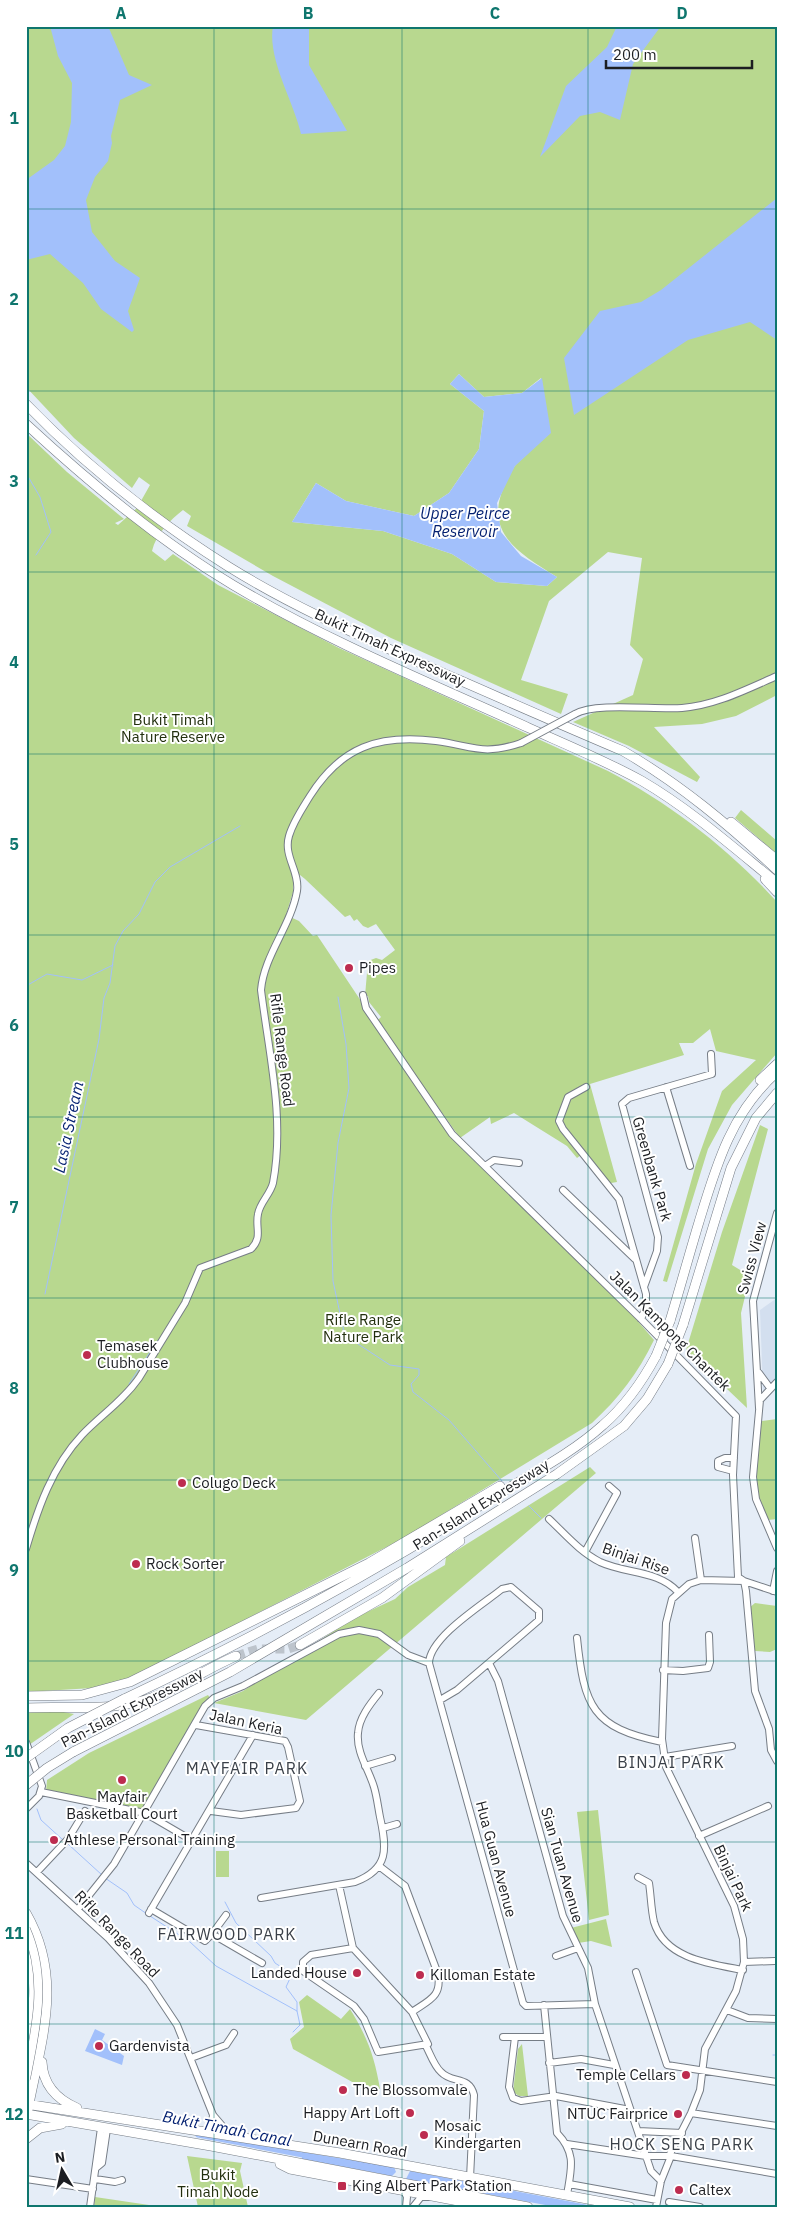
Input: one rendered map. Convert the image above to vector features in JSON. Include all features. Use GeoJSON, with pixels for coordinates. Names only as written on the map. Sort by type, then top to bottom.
{"type":"FeatureCollection","features":[{"type":"Feature","properties":{"kind":"highway","name":"Bukit Timah Expressway"},"geometry":{"type":"LineString","coordinates":[[26,404],[104,477],[179,533],[230,567],[306,610],[623,751],[678,786],[719,818]]}},
{"type":"Feature","properties":{"kind":"highway","name":"Bukit Timah Expressway"},"geometry":{"type":"LineString","coordinates":[[26,424],[60,456],[130,512],[177,548],[233,585],[309,626],[588,754],[642,781],[706,826],[777,883]]}},
{"type":"Feature","properties":{"kind":"highway"},"geometry":{"type":"LineString","coordinates":[[719,818],[739,828],[777,860]]}},
{"type":"Feature","properties":{"kind":"highway"},"geometry":{"type":"LineString","coordinates":[[719,818],[777,870]]}},
{"type":"Feature","properties":{"kind":"highway"},"geometry":{"type":"LineString","coordinates":[[760,869],[764,878],[777,892]]}},
{"type":"Feature","properties":{"kind":"highway"},"geometry":{"type":"LineString","coordinates":[[755,1094],[761,1079],[777,1064]]}},
{"type":"Feature","properties":{"kind":"highway","name":"Pan-Island Expressway"},"geometry":{"type":"LineString","coordinates":[[26,1758],[52,1738],[86,1717],[215,1656],[356,1579],[449,1525],[572,1448],[613,1416],[636,1388],[656,1356],[670,1321],[722,1149],[738,1116],[755,1094],[777,1072]]}},
{"type":"Feature","properties":{"kind":"highway","name":"Pan-Island Expressway"},"geometry":{"type":"LineString","coordinates":[[26,1785],[47,1768],[73,1752],[230,1672],[407,1568],[557,1474],[624,1426],[648,1399],[668,1364],[684,1325],[731,1168],[756,1118],[777,1093]]}},
{"type":"Feature","properties":{"kind":"highway"},"geometry":{"type":"LineString","coordinates":[[26,1696],[82,1695],[130,1682],[369,1563],[502,1485],[548,1463]]}},
{"type":"Feature","properties":{"kind":"highway"},"geometry":{"type":"LineString","coordinates":[[300,1645],[382,1598],[455,1544],[517,1506],[557,1474]]}},
{"type":"Feature","properties":{"kind":"highway"},"geometry":{"type":"LineString","coordinates":[[26,1708],[118,1705],[139,1702],[166,1692],[236,1656]]}},
{"type":"Feature","properties":{"kind":"highway"},"geometry":{"type":"LineString","coordinates":[[26,1913],[40,1941],[47,1974],[46,2012],[41,2050],[26,2115],[528,2207]]}},
{"type":"Feature","properties":{"kind":"highway"},"geometry":{"type":"LineString","coordinates":[[41,2050],[42,2074],[47,2086],[71,2105],[93,2114]]}},
{"type":"Feature","properties":{"kind":"highway"},"geometry":{"type":"LineString","coordinates":[[26,2067],[38,2064]]}},
{"type":"Feature","properties":{"kind":"highway","name":"Dunearn Road"},"geometry":{"type":"LineString","coordinates":[[27,2105],[313,2149],[630,2207]]}},
{"type":"Feature","properties":{"kind":"highway"},"geometry":{"type":"LineString","coordinates":[[26,2138],[40,2128],[69,2123]]}},
{"type":"Feature","properties":{"kind":"highway"},"geometry":{"type":"LineString","coordinates":[[310,2166],[302,2162],[302,2155],[304,2151],[313,2149]]}},
{"type":"Feature","properties":{"kind":"highway"},"geometry":{"type":"LineString","coordinates":[[271,2159],[290,2169],[490,2207]]}},
{"type":"Feature","properties":{"kind":"highway"},"geometry":{"type":"LineString","coordinates":[[462,2194],[468,2202]]}},
{"type":"Feature","properties":{"kind":"main road"},"geometry":{"type":"LineString","coordinates":[[26,1929],[35,1954],[40,1999],[26,2079]]}},
{"type":"Feature","properties":{"kind":"main road"},"geometry":{"type":"LineString","coordinates":[[26,1947],[32,1977],[33,1998],[26,2046]]}},
{"type":"Feature","properties":{"kind":"street","name":"Rifle Range Road"},"geometry":{"type":"LineString","coordinates":[[26,1549],[43,1496],[60,1465],[82,1435],[130,1390],[139,1378],[185,1303],[200,1268],[251,1249],[259,1236],[257,1216],[271,1190],[277,1152],[278,1115],[261,990],[263,973],[284,931],[297,893],[296,876],[288,848],[288,837],[299,812],[329,769],[340,759],[359,748],[411,740],[436,741],[484,751],[498,750],[521,743],[574,714],[594,708],[660,709],[700,706],[722,700],[777,676]]}},
{"type":"Feature","properties":{"kind":"street","name":"Jalan Kampong Chantek"},"geometry":{"type":"LineString","coordinates":[[363,995],[366,1008],[446,1126],[642,1319],[736,1416],[734,1471],[738,1577],[744,1581],[755,1691],[769,1729],[771,1750],[777,1761]]}},
{"type":"Feature","properties":{"kind":"street","name":"Greenbank Park"},"geometry":{"type":"LineString","coordinates":[[644,1287],[657,1252],[658,1237],[622,1107],[629,1098],[712,1074],[711,1054]]}},
{"type":"Feature","properties":{"kind":"street"},"geometry":{"type":"LineString","coordinates":[[586,1086],[568,1097],[559,1121],[563,1129],[619,1199],[644,1287],[647,1303],[642,1319]]}},
{"type":"Feature","properties":{"kind":"street"},"geometry":{"type":"LineString","coordinates":[[666,1087],[690,1166]]}},
{"type":"Feature","properties":{"kind":"street"},"geometry":{"type":"LineString","coordinates":[[485,1166],[494,1160],[519,1163]]}},
{"type":"Feature","properties":{"kind":"street"},"geometry":{"type":"LineString","coordinates":[[563,1190],[636,1260]]}},
{"type":"Feature","properties":{"kind":"street","name":"Swiss View"},"geometry":{"type":"LineString","coordinates":[[759,1408],[753,1301],[777,1213]]}},
{"type":"Feature","properties":{"kind":"street"},"geometry":{"type":"LineString","coordinates":[[757,1369],[770,1388]]}},
{"type":"Feature","properties":{"kind":"street"},"geometry":{"type":"LineString","coordinates":[[777,1382],[760,1400],[753,1466],[754,1488],[777,1548]]}},
{"type":"Feature","properties":{"kind":"street"},"geometry":{"type":"LineString","coordinates":[[734,1458],[725,1458],[718,1462],[718,1467],[734,1471]]}},
{"type":"Feature","properties":{"kind":"street","name":"Binjai Rise"},"geometry":{"type":"LineString","coordinates":[[584,1552],[617,1493],[609,1486]]}},
{"type":"Feature","properties":{"kind":"street","name":"Binjai Rise"},"geometry":{"type":"LineString","coordinates":[[549,1519],[584,1552],[610,1566],[663,1579],[678,1592]]}},
{"type":"Feature","properties":{"kind":"street"},"geometry":{"type":"LineString","coordinates":[[695,1538],[702,1580]]}},
{"type":"Feature","properties":{"kind":"street"},"geometry":{"type":"LineString","coordinates":[[678,1592],[688,1584],[702,1580],[744,1581],[775,1591],[777,1571]]}},
{"type":"Feature","properties":{"kind":"street"},"geometry":{"type":"LineString","coordinates":[[78,1909],[108,1873],[145,1813],[205,1706],[214,1698],[243,1686],[339,1634],[350,1631],[366,1630],[384,1636],[408,1655],[429,1663],[430,1655],[440,1640],[502,1589],[509,1586],[539,1610],[540,1618],[489,1663],[440,1700]]}},
{"type":"Feature","properties":{"kind":"street","name":"Binjai Park"},"geometry":{"type":"LineString","coordinates":[[657,2203],[661,2181],[670,2156],[691,2114],[700,2090],[705,2049],[726,2010],[743,1970],[744,1962],[740,1922],[673,1783],[662,1742],[663,1670],[667,1615],[672,1599],[678,1592]]}},
{"type":"Feature","properties":{"kind":"street"},"geometry":{"type":"LineString","coordinates":[[663,1670],[708,1668],[710,1662],[709,1635]]}},
{"type":"Feature","properties":{"kind":"street"},"geometry":{"type":"LineString","coordinates":[[577,1638],[582,1678],[598,1715],[622,1732],[662,1742]]}},
{"type":"Feature","properties":{"kind":"street","name":"Hua Guan Avenue"},"geometry":{"type":"LineString","coordinates":[[429,1663],[523,2003],[526,2006],[595,2004]]}},
{"type":"Feature","properties":{"kind":"street","name":"Sian Tuan Avenue"},"geometry":{"type":"LineString","coordinates":[[489,1663],[498,1681],[563,1916],[588,1968],[595,2004],[614,2065],[652,2171],[661,2181]]}},
{"type":"Feature","properties":{"kind":"street"},"geometry":{"type":"LineString","coordinates":[[261,1898],[339,1885],[368,1877],[379,1866],[385,1850],[383,1828],[374,1787],[358,1742],[358,1732],[362,1719],[379,1693]]}},
{"type":"Feature","properties":{"kind":"street","name":"Jalan Keria"},"geometry":{"type":"LineString","coordinates":[[196,1724],[286,1743],[299,1798],[299,1806],[240,1815],[211,1811]]}},
{"type":"Feature","properties":{"kind":"street"},"geometry":{"type":"LineString","coordinates":[[226,1915],[208,1940],[202,1940],[150,1911],[211,1811],[253,1735]]}},
{"type":"Feature","properties":{"kind":"street"},"geometry":{"type":"LineString","coordinates":[[26,1742],[41,1780],[42,1792],[26,1809]]}},
{"type":"Feature","properties":{"kind":"street"},"geometry":{"type":"LineString","coordinates":[[665,1757],[732,1746]]}},
{"type":"Feature","properties":{"kind":"street"},"geometry":{"type":"LineString","coordinates":[[365,1766],[392,1758]]}},
{"type":"Feature","properties":{"kind":"street"},"geometry":{"type":"LineString","coordinates":[[42,1792],[145,1813],[193,1841]]}},
{"type":"Feature","properties":{"kind":"street","name":"Binjai Park"},"geometry":{"type":"LineString","coordinates":[[699,1836],[768,1806]]}},
{"type":"Feature","properties":{"kind":"street"},"geometry":{"type":"LineString","coordinates":[[37,1872],[66,1842],[85,1811]]}},
{"type":"Feature","properties":{"kind":"street"},"geometry":{"type":"LineString","coordinates":[[383,1828],[397,1824]]}},
{"type":"Feature","properties":{"kind":"street","name":"Rifle Range Road"},"geometry":{"type":"LineString","coordinates":[[26,1863],[78,1909],[149,1984],[177,2025],[212,2114],[231,2136]]}},
{"type":"Feature","properties":{"kind":"street"},"geometry":{"type":"LineString","coordinates":[[379,1866],[404,1886],[438,1974],[440,1985],[437,1994],[412,2012]]}},
{"type":"Feature","properties":{"kind":"street"},"geometry":{"type":"LineString","coordinates":[[638,1877],[649,1883],[654,1922],[663,1939],[673,1948],[698,1961],[743,1970]]}},
{"type":"Feature","properties":{"kind":"street"},"geometry":{"type":"LineString","coordinates":[[339,1885],[353,1948],[412,2012],[440,2072],[448,2077],[462,2079],[473,2088],[470,2178]]}},
{"type":"Feature","properties":{"kind":"street"},"geometry":{"type":"LineString","coordinates":[[212,1934],[262,1963]]}},
{"type":"Feature","properties":{"kind":"street"},"geometry":{"type":"LineString","coordinates":[[353,1948],[311,1955],[304,1962],[303,1971],[354,2006],[364,2020],[378,2052],[426,2044]]}},
{"type":"Feature","properties":{"kind":"street"},"geometry":{"type":"LineString","coordinates":[[556,1956],[578,1948]]}},
{"type":"Feature","properties":{"kind":"street"},"geometry":{"type":"LineString","coordinates":[[744,1962],[775,1961]]}},
{"type":"Feature","properties":{"kind":"street"},"geometry":{"type":"LineString","coordinates":[[636,1972],[666,2065],[777,2082]]}},
{"type":"Feature","properties":{"kind":"street"},"geometry":{"type":"LineString","coordinates":[[544,2005],[556,2133],[567,2144],[572,2162],[567,2196]]}},
{"type":"Feature","properties":{"kind":"street"},"geometry":{"type":"LineString","coordinates":[[726,2010],[748,2018],[777,2019]]}},
{"type":"Feature","properties":{"kind":"street"},"geometry":{"type":"LineString","coordinates":[[191,2058],[226,2045],[234,2033]]}},
{"type":"Feature","properties":{"kind":"street"},"geometry":{"type":"LineString","coordinates":[[503,2037],[546,2036]]}},
{"type":"Feature","properties":{"kind":"street"},"geometry":{"type":"LineString","coordinates":[[514,2037],[509,2087],[511,2096],[521,2101],[553,2097],[630,2110]]}},
{"type":"Feature","properties":{"kind":"street"},"geometry":{"type":"LineString","coordinates":[[549,2063],[581,2059],[614,2065]]}},
{"type":"Feature","properties":{"kind":"street"},"geometry":{"type":"LineString","coordinates":[[205,2132],[212,2123],[212,2114]]}},
{"type":"Feature","properties":{"kind":"street"},"geometry":{"type":"LineString","coordinates":[[691,2114],[777,2126]]}},
{"type":"Feature","properties":{"kind":"street"},"geometry":{"type":"LineString","coordinates":[[90,2207],[104,2129]]}},
{"type":"Feature","properties":{"kind":"street"},"geometry":{"type":"LineString","coordinates":[[638,2131],[682,2133]]}},
{"type":"Feature","properties":{"kind":"street"},"geometry":{"type":"LineString","coordinates":[[567,2144],[646,2156],[670,2156],[777,2174]]}},
{"type":"Feature","properties":{"kind":"street"},"geometry":{"type":"LineString","coordinates":[[95,2178],[115,2182],[122,2180]]}},
{"type":"Feature","properties":{"kind":"street"},"geometry":{"type":"LineString","coordinates":[[26,2179],[93,2189]]}},
{"type":"Feature","properties":{"kind":"street"},"geometry":{"type":"LineString","coordinates":[[569,2184],[657,2203]]}},
{"type":"Feature","properties":{"kind":"street"},"geometry":{"type":"LineString","coordinates":[[406,2207],[407,2191]]}},
{"type":"Feature","properties":{"kind":"street"},"geometry":{"type":"LineString","coordinates":[[407,2191],[412,2198],[410,2207]]}},
{"type":"Feature","properties":{"kind":"street"},"geometry":{"type":"LineString","coordinates":[[414,2207],[421,2198],[434,2196]]}},
{"type":"Feature","properties":{"kind":"street"},"geometry":{"type":"LineString","coordinates":[[669,2202],[700,2207]]}},
{"type":"Feature","properties":{"kind":"shaded area"},"geometry":{"type":"Polygon","coordinates":[[[777,1298],[777,1380],[763,1391],[760,1310],[777,1298]]]}},
{"type":"Feature","properties":{"kind":"green space"},"geometry":{"type":"Polygon","coordinates":[[[26,26],[777,26],[777,695],[736,716],[702,724],[654,727],[700,777],[697,782],[629,746],[573,722],[633,695],[643,659],[630,645],[642,558],[608,552],[549,601],[521,680],[568,694],[561,714],[391,638],[273,576],[187,526],[191,516],[183,510],[164,528],[152,551],[165,561],[173,554],[218,585],[339,648],[608,771],[654,798],[698,829],[739,864],[777,902],[777,1053],[732,1105],[708,1149],[667,1282],[663,1281],[696,1164],[722,1091],[756,1060],[716,1051],[710,1029],[693,1043],[679,1043],[684,1055],[590,1084],[617,1182],[611,1183],[593,1170],[581,1155],[577,1158],[567,1146],[514,1113],[491,1124],[490,1117],[460,1138],[377,1021],[381,1017],[369,1002],[368,996],[365,996],[368,961],[376,958],[382,960],[395,950],[376,924],[368,928],[363,926],[357,919],[354,921],[350,915],[345,917],[300,875],[293,877],[293,892],[286,915],[299,921],[313,936],[317,935],[361,1001],[367,1015],[447,1132],[635,1318],[654,1340],[627,1385],[592,1423],[402,1539],[147,1670],[125,1679],[93,1688],[26,1692],[26,433],[67,472],[124,519],[115,523],[118,525],[137,508],[150,485],[139,477],[132,488],[74,438],[26,387],[26,26]],[[459,374],[450,384],[484,411],[479,449],[449,493],[414,516],[346,501],[316,483],[292,522],[383,531],[452,554],[496,582],[547,586],[557,577],[512,545],[504,533],[499,520],[499,505],[504,487],[514,467],[529,450],[541,378],[522,393],[484,397],[459,374]]]}},
{"type":"Feature","properties":{"kind":"green space"},"geometry":{"type":"Polygon","coordinates":[[[741,810],[777,841],[777,854],[735,818],[741,810]]]}},
{"type":"Feature","properties":{"kind":"green space"},"geometry":{"type":"Polygon","coordinates":[[[760,1125],[768,1129],[732,1265],[750,1276],[741,1313],[747,1408],[686,1350],[722,1232],[760,1125]]]}},
{"type":"Feature","properties":{"kind":"green space"},"geometry":{"type":"Polygon","coordinates":[[[777,1419],[777,1519],[768,1520],[757,1495],[755,1473],[761,1421],[777,1419]]]}},
{"type":"Feature","properties":{"kind":"green space"},"geometry":{"type":"Polygon","coordinates":[[[590,1467],[596,1473],[306,1720],[214,1703],[243,1691],[352,1619],[395,1599],[408,1587],[445,1565],[446,1557],[590,1467]]]}},
{"type":"Feature","properties":{"kind":"green space"},"geometry":{"type":"Polygon","coordinates":[[[755,1603],[777,1606],[777,1649],[770,1652],[755,1651],[749,1608],[755,1603]]]}},
{"type":"Feature","properties":{"kind":"green space","name":"MAYFAIR PARK"},"geometry":{"type":"Polygon","coordinates":[[[208,1695],[210,1698],[143,1811],[46,1792],[47,1780],[89,1753],[208,1695]]]}},
{"type":"Feature","properties":{"kind":"green space"},"geometry":{"type":"Polygon","coordinates":[[[53,1710],[74,1714],[26,1747],[26,1712],[53,1710]]]}},
{"type":"Feature","properties":{"kind":"green space"},"geometry":{"type":"Polygon","coordinates":[[[598,1810],[609,1915],[589,1920],[577,1812],[598,1810]]]}},
{"type":"Feature","properties":{"kind":"green space"},"geometry":{"type":"Polygon","coordinates":[[[216,1851],[229,1851],[229,1877],[216,1877],[216,1851]]]}},
{"type":"Feature","properties":{"kind":"green space"},"geometry":{"type":"Polygon","coordinates":[[[606,1919],[612,1947],[591,1941],[578,1943],[571,1928],[606,1919]]]}},
{"type":"Feature","properties":{"kind":"green space"},"geometry":{"type":"Polygon","coordinates":[[[307,1995],[341,2019],[350,2009],[370,2048],[380,2089],[363,2088],[293,2049],[290,2039],[304,2027],[299,2002],[307,1995]]]}},
{"type":"Feature","properties":{"kind":"green space"},"geometry":{"type":"Polygon","coordinates":[[[522,2044],[528,2096],[519,2096],[513,2092],[518,2049],[522,2044]]]}},
{"type":"Feature","properties":{"kind":"green space","name":"Bukit Timah Node"},"geometry":{"type":"Polygon","coordinates":[[[187,2156],[242,2163],[240,2171],[248,2207],[198,2207],[187,2156]]]}},
{"type":"Feature","properties":{"kind":"green space"},"geometry":{"type":"Polygon","coordinates":[[[95,2197],[149,2205],[94,2207],[95,2197]]]}},
{"type":"Feature","properties":{"kind":"water"},"geometry":{"type":"Polygon","coordinates":[[[50,26],[108,26],[129,75],[152,85],[120,100],[111,136],[112,143],[108,161],[95,177],[86,200],[92,232],[115,261],[140,278],[128,311],[134,330],[132,332],[101,309],[83,283],[50,254],[26,260],[26,180],[54,160],[65,146],[71,122],[72,83],[58,56],[50,26]]]}},
{"type":"Feature","properties":{"kind":"water"},"geometry":{"type":"Polygon","coordinates":[[[273,26],[309,26],[309,65],[347,131],[301,134],[277,66],[272,39],[273,26]]]}},
{"type":"Feature","properties":{"kind":"water"},"geometry":{"type":"Polygon","coordinates":[[[617,26],[661,26],[633,64],[620,120],[600,112],[580,116],[540,157],[566,86],[607,47],[617,26]]]}},
{"type":"Feature","properties":{"kind":"water"},"geometry":{"type":"Polygon","coordinates":[[[777,198],[777,340],[750,322],[688,340],[574,415],[564,358],[600,311],[641,302],[661,290],[777,198]]]}},
{"type":"Feature","properties":{"kind":"water","name":"Upper Peirce Reservoir"},"geometry":{"type":"Polygon","coordinates":[[[459,374],[484,397],[522,393],[542,378],[551,433],[515,466],[497,503],[501,532],[521,556],[557,577],[547,586],[496,582],[452,554],[383,531],[292,522],[316,483],[346,501],[414,516],[449,493],[479,449],[484,411],[450,384],[459,374]]]}},
{"type":"Feature","properties":{"kind":"water","name":"Gardenvista"},"geometry":{"type":"Polygon","coordinates":[[[95,2029],[105,2034],[102,2040],[124,2056],[122,2065],[85,2051],[95,2029]]]}},
{"type":"Feature","properties":{"kind":"water"},"geometry":{"type":"Polygon","coordinates":[[[302,2152],[394,2167],[396,2172],[392,2176],[302,2159],[302,2152]]]}},
{"type":"Feature","properties":{"kind":"water"},"geometry":{"type":"Polygon","coordinates":[[[410,2171],[599,2207],[556,2207],[406,2179],[410,2171]]]}},
{"type":"Feature","properties":{"kind":"waterway"},"geometry":{"type":"LineString","coordinates":[[26,473],[40,497],[51,532],[36,555]]}},
{"type":"Feature","properties":{"kind":"waterway","name":"Lasia Stream"},"geometry":{"type":"LineString","coordinates":[[45,1294],[99,1039],[104,998],[110,983],[115,946],[123,931],[139,914],[155,882],[170,867],[240,826]]}},
{"type":"Feature","properties":{"kind":"waterway","name":"Lasia Stream"},"geometry":{"type":"LineString","coordinates":[[26,986],[47,974],[82,980],[113,965]]}},
{"type":"Feature","properties":{"kind":"waterway"},"geometry":{"type":"LineString","coordinates":[[338,997],[346,1044],[349,1088],[338,1143],[331,1215],[333,1281],[344,1332],[358,1344],[390,1365],[419,1369],[419,1375],[411,1384],[413,1392],[449,1420],[502,1481]]}},
{"type":"Feature","properties":{"kind":"waterway"},"geometry":{"type":"LineString","coordinates":[[129,1384],[158,1340]]}},
{"type":"Feature","properties":{"kind":"waterway"},"geometry":{"type":"LineString","coordinates":[[529,1506],[541,1518]]}},
{"type":"Feature","properties":{"kind":"waterway"},"geometry":{"type":"LineString","coordinates":[[37,1809],[41,1820],[63,1840]]}},
{"type":"Feature","properties":{"kind":"waterway"},"geometry":{"type":"LineString","coordinates":[[68,1844],[102,1875]]}},
{"type":"Feature","properties":{"kind":"waterway"},"geometry":{"type":"LineString","coordinates":[[105,1878],[127,1893],[134,1905],[147,1914]]}},
{"type":"Feature","properties":{"kind":"waterway"},"geometry":{"type":"LineString","coordinates":[[225,1902],[236,1923],[271,1956],[275,1963],[292,1974],[286,1987],[297,2002],[297,2011]]}},
{"type":"Feature","properties":{"kind":"waterway"},"geometry":{"type":"LineString","coordinates":[[150,1916],[190,1942],[216,1966],[297,2011],[300,2025],[293,2032]]}},
{"type":"Feature","properties":{"kind":"waterway","name":"Bukit Timah Canal"},"geometry":{"type":"LineString","coordinates":[[198,2135],[308,2156]]}},
{"type":"Feature","properties":{"kind":"tunnel"},"geometry":{"type":"LineString","coordinates":[[236,1656],[258,1649],[288,1649],[300,1645]]}},
{"type":"Feature","properties":{"kind":"place","name":"Pipes"},"geometry":{"type":"Point","coordinates":[349,968]}},
{"type":"Feature","properties":{"kind":"place","name":"Temasek Clubhouse"},"geometry":{"type":"Point","coordinates":[87,1355]}},
{"type":"Feature","properties":{"kind":"place","name":"Colugo Deck"},"geometry":{"type":"Point","coordinates":[182,1483]}},
{"type":"Feature","properties":{"kind":"place","name":"Rock Sorter"},"geometry":{"type":"Point","coordinates":[136,1564]}},
{"type":"Feature","properties":{"kind":"place","name":"Mayfair Basketball Court"},"geometry":{"type":"Point","coordinates":[122,1780]}},
{"type":"Feature","properties":{"kind":"place","name":"Athlese Personal Training"},"geometry":{"type":"Point","coordinates":[54,1840]}},
{"type":"Feature","properties":{"kind":"place","name":"Landed House"},"geometry":{"type":"Point","coordinates":[357,1973]}},
{"type":"Feature","properties":{"kind":"place","name":"Killoman Estate"},"geometry":{"type":"Point","coordinates":[420,1975]}},
{"type":"Feature","properties":{"kind":"place","name":"Gardenvista"},"geometry":{"type":"Point","coordinates":[99,2046]}},
{"type":"Feature","properties":{"kind":"place","name":"Temple Cellars"},"geometry":{"type":"Point","coordinates":[686,2075]}},
{"type":"Feature","properties":{"kind":"place","name":"The Blossomvale"},"geometry":{"type":"Point","coordinates":[343,2090]}},
{"type":"Feature","properties":{"kind":"place","name":"Happy Art Loft"},"geometry":{"type":"Point","coordinates":[410,2113]}},
{"type":"Feature","properties":{"kind":"place","name":"NTUC Fairprice"},"geometry":{"type":"Point","coordinates":[678,2114]}},
{"type":"Feature","properties":{"kind":"place","name":"Mosaic Kindergarten"},"geometry":{"type":"Point","coordinates":[424,2135]}},
{"type":"Feature","properties":{"kind":"place","name":"King Albert Park Station"},"geometry":{"type":"Point","coordinates":[342,2186]}},
{"type":"Feature","properties":{"kind":"place","name":"Caltex"},"geometry":{"type":"Point","coordinates":[679,2190]}},
{"type":"Feature","properties":{"kind":"district","name":"BINJAI PARK"},"geometry":{"type":"Point","coordinates":[671,1762]}},
{"type":"Feature","properties":{"kind":"district","name":"MAYFAIR PARK"},"geometry":{"type":"Point","coordinates":[247,1768]}},
{"type":"Feature","properties":{"kind":"district","name":"FAIRWOOD PARK"},"geometry":{"type":"Point","coordinates":[227,1934]}},
{"type":"Feature","properties":{"kind":"district","name":"HOCK SENG PARK"},"geometry":{"type":"Point","coordinates":[682,2144]}},
{"type":"Feature","properties":{"kind":"park label","name":"Bukit Timah Nature Reserve"},"geometry":{"type":"Point","coordinates":[173,728]}},
{"type":"Feature","properties":{"kind":"park label","name":"Rifle Range Nature Park"},"geometry":{"type":"Point","coordinates":[363,1328]}}]}
